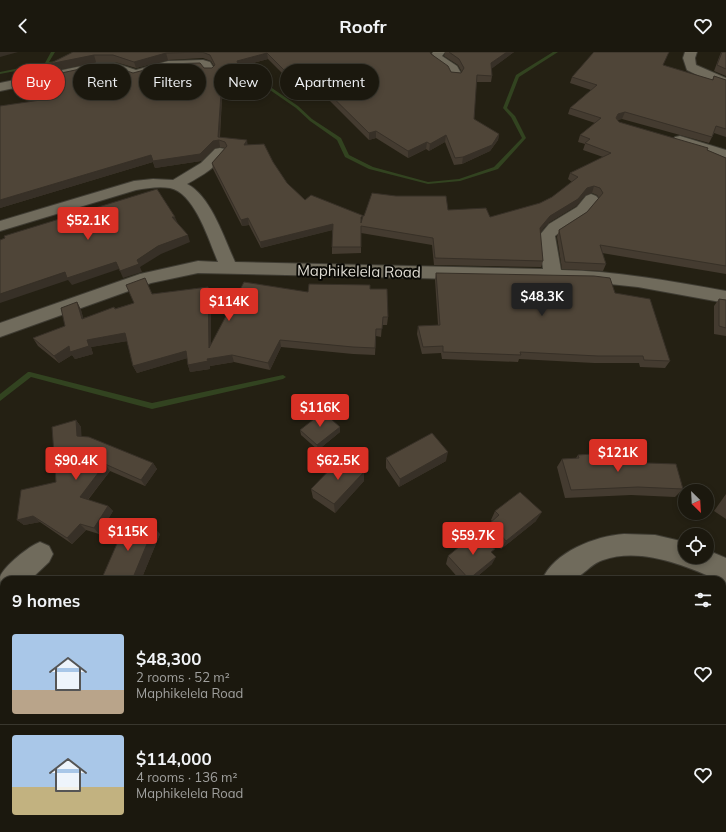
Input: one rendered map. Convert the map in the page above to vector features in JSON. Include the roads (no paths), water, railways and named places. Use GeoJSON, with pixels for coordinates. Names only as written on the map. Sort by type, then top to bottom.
{"type":"FeatureCollection","features":[{"type":"Feature","properties":{"kind":"street"},"geometry":{"type":"LineString","coordinates":[[439,52],[436,57],[453,69],[456,75]]}},
{"type":"Feature","properties":{"kind":"street"},"geometry":{"type":"LineString","coordinates":[[691,52],[689,58],[691,67],[726,82]]}},
{"type":"Feature","properties":{"kind":"street"},"geometry":{"type":"LineString","coordinates":[[0,87],[84,68],[104,66],[114,67],[135,74],[174,64],[202,64],[206,65],[209,70]]}},
{"type":"Feature","properties":{"kind":"street"},"geometry":{"type":"LineString","coordinates":[[668,137],[726,155]]}},
{"type":"Feature","properties":{"kind":"street"},"geometry":{"type":"LineString","coordinates":[[176,184],[207,167],[214,161],[220,152]]}},
{"type":"Feature","properties":{"kind":"street"},"geometry":{"type":"LineString","coordinates":[[0,226],[134,186],[150,183],[176,184],[186,188],[200,203],[229,267]]}},
{"type":"Feature","properties":{"kind":"street"},"geometry":{"type":"LineString","coordinates":[[553,275],[547,236],[551,229],[576,216],[584,209],[590,199]]}},
{"type":"Feature","properties":{"kind":"street","name":"Maphikelela Road"},"geometry":{"type":"LineString","coordinates":[[0,330],[166,273],[198,267],[553,275],[614,278],[726,297]]}},
{"type":"Feature","properties":{"kind":"street"},"geometry":{"type":"LineString","coordinates":[[560,576],[579,560],[603,548],[638,545],[678,553]]}},
{"type":"Feature","properties":{"kind":"street"},"geometry":{"type":"LineString","coordinates":[[16,576],[40,554]]}},
{"type":"Feature","properties":{"kind":"street"},"geometry":{"type":"LineString","coordinates":[[710,564],[726,571]]}},
{"type":"Feature","properties":{"kind":"waterway"},"geometry":{"type":"LineString","coordinates":[[46,64],[53,52]]}},
{"type":"Feature","properties":{"kind":"waterway"},"geometry":{"type":"LineString","coordinates":[[222,52],[255,78],[297,107],[311,120],[339,139],[347,156],[371,168],[428,183],[460,180],[496,168],[524,138],[513,116],[505,108],[517,76],[556,52]]}},
{"type":"Feature","properties":{"kind":"waterway"},"geometry":{"type":"LineString","coordinates":[[46,64],[61,61]]}},
{"type":"Feature","properties":{"kind":"waterway"},"geometry":{"type":"LineString","coordinates":[[0,73],[46,64]]}},
{"type":"Feature","properties":{"kind":"waterway"},"geometry":{"type":"LineString","coordinates":[[0,398],[30,374],[152,406],[283,377]]}}]}
